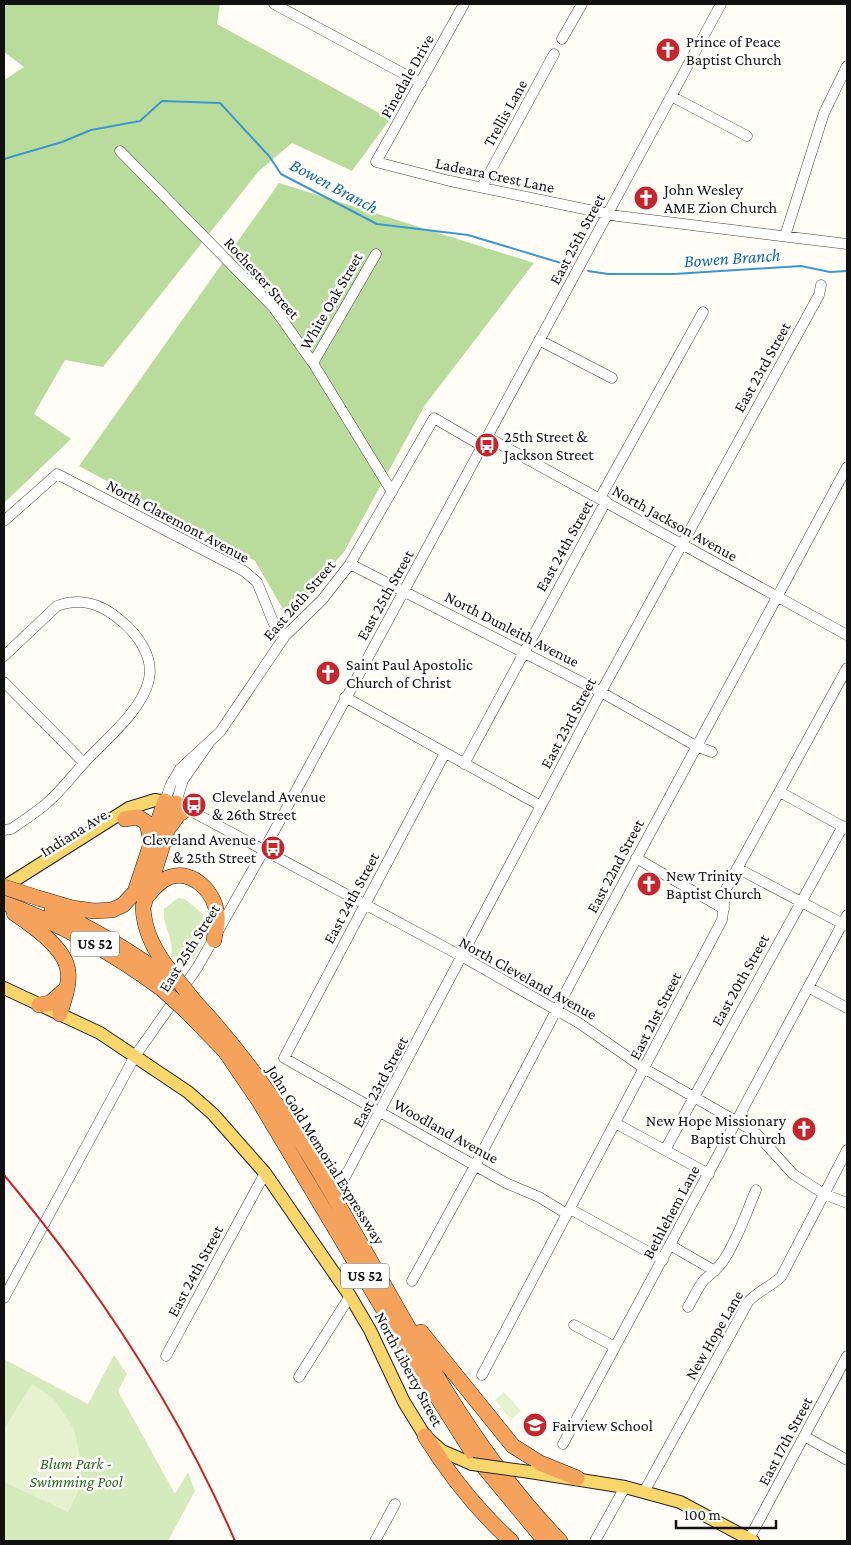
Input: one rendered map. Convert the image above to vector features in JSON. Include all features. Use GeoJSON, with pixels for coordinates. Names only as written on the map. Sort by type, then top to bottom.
{"type":"FeatureCollection","features":[{"type":"Feature","properties":{"kind":"highway"},"geometry":{"type":"LineString","coordinates":[[176,804],[178,816],[167,833],[143,907],[145,927],[168,981],[191,1007]]}},
{"type":"Feature","properties":{"kind":"highway"},"geometry":{"type":"LineString","coordinates":[[19,906],[94,912],[118,908],[135,892],[150,842],[176,804]]}},
{"type":"Feature","properties":{"kind":"highway"},"geometry":{"type":"LineString","coordinates":[[125,820],[138,817],[147,823],[150,842]]}},
{"type":"Feature","properties":{"kind":"highway"},"geometry":{"type":"LineString","coordinates":[[147,897],[157,884],[169,877],[185,877],[204,886],[211,897],[217,916],[214,940]]}},
{"type":"Feature","properties":{"kind":"highway"},"geometry":{"type":"LineString","coordinates":[[4,888],[42,934],[60,952],[68,971],[67,988],[60,1014]]}},
{"type":"Feature","properties":{"kind":"highway","name":"US 52"},"geometry":{"type":"LineString","coordinates":[[19,906],[106,937],[136,955],[168,981]]}},
{"type":"Feature","properties":{"kind":"highway"},"geometry":{"type":"LineString","coordinates":[[39,1004],[50,1002],[67,988]]}},
{"type":"Feature","properties":{"kind":"highway","name":"John Gold Memorial Expressway"},"geometry":{"type":"LineString","coordinates":[[191,1007],[242,1054],[262,1082],[385,1285],[434,1370],[485,1449],[530,1507],[560,1541]]}},
{"type":"Feature","properties":{"kind":"highway","name":"John Gold Memorial Expressway"},"geometry":{"type":"LineString","coordinates":[[191,1007],[259,1102],[413,1359],[474,1455],[545,1541]]}},
{"type":"Feature","properties":{"kind":"highway"},"geometry":{"type":"LineString","coordinates":[[385,1285],[513,1446],[540,1463],[577,1478]]}},
{"type":"Feature","properties":{"kind":"highway"},"geometry":{"type":"LineString","coordinates":[[425,1436],[449,1474],[469,1500],[510,1541]]}},
{"type":"Feature","properties":{"kind":"main road","name":"Indiana Ave."},"geometry":{"type":"LineString","coordinates":[[4,888],[129,808],[148,801],[176,804]]}},
{"type":"Feature","properties":{"kind":"main road","name":"Indiana Ave."},"geometry":{"type":"LineString","coordinates":[[4,896],[140,810],[176,804]]}},
{"type":"Feature","properties":{"kind":"main road","name":"North Liberty Street"},"geometry":{"type":"LineString","coordinates":[[5,992],[39,1004],[100,1033],[188,1092],[213,1114],[265,1173],[350,1296],[370,1330],[404,1402],[425,1436],[442,1450],[472,1464],[624,1486],[680,1502],[751,1540]]}},
{"type":"Feature","properties":{"kind":"street"},"geometry":{"type":"LineString","coordinates":[[274,4],[420,83]]}},
{"type":"Feature","properties":{"kind":"street"},"geometry":{"type":"LineString","coordinates":[[562,39],[582,4]]}},
{"type":"Feature","properties":{"kind":"street","name":"East 25th Street"},"geometry":{"type":"LineString","coordinates":[[4,1298],[136,1056],[197,968],[264,850],[345,697],[406,590],[720,4]]}},
{"type":"Feature","properties":{"kind":"street","name":"Pinedale Drive"},"geometry":{"type":"LineString","coordinates":[[376,162],[461,5]]}},
{"type":"Feature","properties":{"kind":"street","name":"Trellis Lane"},"geometry":{"type":"LineString","coordinates":[[482,187],[554,54]]}},
{"type":"Feature","properties":{"kind":"street"},"geometry":{"type":"LineString","coordinates":[[785,236],[813,142],[824,113],[846,70]]}},
{"type":"Feature","properties":{"kind":"street"},"geometry":{"type":"LineString","coordinates":[[671,96],[747,136]]}},
{"type":"Feature","properties":{"kind":"street","name":"Rochester Street"},"geometry":{"type":"LineString","coordinates":[[120,151],[274,308],[312,364],[392,492]]}},
{"type":"Feature","properties":{"kind":"street","name":"Ladeara Crest Lane"},"geometry":{"type":"LineString","coordinates":[[376,162],[608,214],[847,244]]}},
{"type":"Feature","properties":{"kind":"street","name":"White Oak Street"},"geometry":{"type":"LineString","coordinates":[[312,364],[376,254]]}},
{"type":"Feature","properties":{"kind":"street","name":"East 23rd Street"},"geometry":{"type":"LineString","coordinates":[[346,1177],[601,692],[819,294],[820,285]]}},
{"type":"Feature","properties":{"kind":"street","name":"East 24th Street"},"geometry":{"type":"LineString","coordinates":[[464,764],[703,312]]}},
{"type":"Feature","properties":{"kind":"street"},"geometry":{"type":"LineString","coordinates":[[540,340],[612,378]]}},
{"type":"Feature","properties":{"kind":"street","name":"North Jackson Avenue"},"geometry":{"type":"LineString","coordinates":[[434,418],[603,500],[847,635]]}},
{"type":"Feature","properties":{"kind":"street","name":"East 26th Street"},"geometry":{"type":"LineString","coordinates":[[176,804],[171,784],[180,769],[230,720],[285,636],[322,600],[350,564],[434,418]]}},
{"type":"Feature","properties":{"kind":"street","name":"East 22nd Street"},"geometry":{"type":"LineString","coordinates":[[412,1281],[476,1164],[636,858],[847,467]]}},
{"type":"Feature","properties":{"kind":"street","name":"North Claremont Avenue"},"geometry":{"type":"LineString","coordinates":[[4,521],[57,474],[244,571],[257,582],[274,624],[285,636]]}},
{"type":"Feature","properties":{"kind":"street","name":"North Dunleith Avenue"},"geometry":{"type":"LineString","coordinates":[[350,564],[406,590],[601,692],[696,746],[712,752]]}},
{"type":"Feature","properties":{"kind":"street"},"geometry":{"type":"LineString","coordinates":[[4,656],[49,611],[65,602],[84,602],[101,607],[122,620],[140,641],[150,672],[145,693],[133,711],[48,802],[11,829],[4,830]]}},
{"type":"Feature","properties":{"kind":"street","name":"East 21st Street"},"geometry":{"type":"LineString","coordinates":[[482,1375],[722,920],[726,889],[847,668]]}},
{"type":"Feature","properties":{"kind":"street"},"geometry":{"type":"LineString","coordinates":[[4,682],[84,763]]}},
{"type":"Feature","properties":{"kind":"street"},"geometry":{"type":"LineString","coordinates":[[345,697],[541,806]]}},
{"type":"Feature","properties":{"kind":"street","name":"East 24th Street"},"geometry":{"type":"LineString","coordinates":[[284,1058],[445,753]]}},
{"type":"Feature","properties":{"kind":"street"},"geometry":{"type":"LineString","coordinates":[[780,792],[845,827]]}},
{"type":"Feature","properties":{"kind":"street","name":"North Cleveland Avenue"},"geometry":{"type":"LineString","coordinates":[[176,804],[463,957],[602,1037],[645,1069],[736,1119],[755,1132],[793,1174],[824,1194],[847,1203]]}},
{"type":"Feature","properties":{"kind":"street","name":"East 20th Street"},"geometry":{"type":"LineString","coordinates":[[665,1150],[801,900],[845,827]]}},
{"type":"Feature","properties":{"kind":"street"},"geometry":{"type":"LineString","coordinates":[[636,858],[724,909]]}},
{"type":"Feature","properties":{"kind":"street"},"geometry":{"type":"LineString","coordinates":[[737,868],[846,921]]}},
{"type":"Feature","properties":{"kind":"street","name":"Bethlehem Lane"},"geometry":{"type":"LineString","coordinates":[[563,1444],[709,1174],[736,1119],[846,921]]}},
{"type":"Feature","properties":{"kind":"street"},"geometry":{"type":"LineString","coordinates":[[808,987],[847,1008]]}},
{"type":"Feature","properties":{"kind":"street","name":"Woodland Avenue"},"geometry":{"type":"LineString","coordinates":[[284,1058],[476,1164],[506,1183],[539,1197],[663,1260]]}},
{"type":"Feature","properties":{"kind":"street"},"geometry":{"type":"LineString","coordinates":[[615,1123],[709,1174]]}},
{"type":"Feature","properties":{"kind":"street","name":"New Hope Lane"},"geometry":{"type":"LineString","coordinates":[[644,1492],[748,1302],[757,1292],[781,1277],[847,1150]]}},
{"type":"Feature","properties":{"kind":"street","name":"East 24th Street"},"geometry":{"type":"LineString","coordinates":[[166,1356],[265,1173]]}},
{"type":"Feature","properties":{"kind":"street"},"geometry":{"type":"LineString","coordinates":[[688,1307],[703,1282],[725,1259],[744,1223],[745,1214],[756,1190]]}},
{"type":"Feature","properties":{"kind":"street"},"geometry":{"type":"LineString","coordinates":[[670,1245],[715,1271]]}},
{"type":"Feature","properties":{"kind":"street"},"geometry":{"type":"LineString","coordinates":[[299,1377],[350,1296]]}},
{"type":"Feature","properties":{"kind":"street"},"geometry":{"type":"LineString","coordinates":[[574,1325],[615,1347]]}},
{"type":"Feature","properties":{"kind":"street","name":"East 17th Street"},"geometry":{"type":"LineString","coordinates":[[751,1540],[847,1356]]}},
{"type":"Feature","properties":{"kind":"street"},"geometry":{"type":"LineString","coordinates":[[804,1436],[847,1460]]}},
{"type":"Feature","properties":{"kind":"street"},"geometry":{"type":"LineString","coordinates":[[595,1541],[624,1486]]}},
{"type":"Feature","properties":{"kind":"street"},"geometry":{"type":"LineString","coordinates":[[375,1541],[394,1504]]}},
{"type":"Feature","properties":{"kind":"green space"},"geometry":{"type":"Polygon","coordinates":[[[4,4],[220,4],[217,24],[390,119],[352,171],[292,143],[259,171],[103,367],[65,360],[34,414],[71,439],[4,503],[4,80],[24,67],[4,52],[4,4]]]}},
{"type":"Feature","properties":{"kind":"green space"},"geometry":{"type":"Polygon","coordinates":[[[279,183],[534,263],[425,405],[344,552],[287,616],[255,561],[79,466],[279,183]]]}},
{"type":"Feature","properties":{"kind":"green space"},"geometry":{"type":"Polygon","coordinates":[[[178,898],[185,899],[203,914],[205,939],[192,961],[190,958],[171,957],[172,950],[165,922],[164,909],[178,898]]]}},
{"type":"Feature","properties":{"kind":"green space","name":"Blum Park - Swimming Pool"},"geometry":{"type":"Polygon","coordinates":[[[114,1355],[127,1374],[118,1391],[175,1494],[188,1472],[195,1491],[168,1541],[4,1541],[4,1359],[88,1404],[114,1355]]]}},
{"type":"Feature","properties":{"kind":"green space"},"geometry":{"type":"Polygon","coordinates":[[[32,1384],[54,1399],[74,1429],[82,1465],[78,1492],[68,1512],[4,1482],[4,1429],[32,1384]]]}},
{"type":"Feature","properties":{"kind":"green space"},"geometry":{"type":"Polygon","coordinates":[[[504,1392],[521,1411],[511,1420],[495,1400],[504,1392]]]}},
{"type":"Feature","properties":{"kind":"waterway","name":"Bowen Branch"},"geometry":{"type":"LineString","coordinates":[[4,159],[62,142],[91,130],[140,121],[162,101],[220,103],[269,156],[281,174],[377,224],[468,235],[571,266]]}},
{"type":"Feature","properties":{"kind":"waterway","name":"Bowen Branch"},"geometry":{"type":"LineString","coordinates":[[588,271],[608,274],[674,274],[801,266],[830,272],[847,271]]}},
{"type":"Feature","properties":{"kind":"railway"},"geometry":{"type":"LineString","coordinates":[[4,1175],[71,1260],[133,1350],[188,1444],[235,1541]]}},
{"type":"Feature","properties":{"kind":"place","name":"Prince of Peace Baptist Church"},"geometry":{"type":"Point","coordinates":[668,50]}},
{"type":"Feature","properties":{"kind":"place","name":"John Wesley AME Zion Church"},"geometry":{"type":"Point","coordinates":[646,198]}},
{"type":"Feature","properties":{"kind":"place","name":"25th Street & Jackson Street"},"geometry":{"type":"Point","coordinates":[487,445]}},
{"type":"Feature","properties":{"kind":"place","name":"Saint Paul Apostolic Church of Christ"},"geometry":{"type":"Point","coordinates":[328,673]}},
{"type":"Feature","properties":{"kind":"place","name":"Cleveland Avenue & 26th Street"},"geometry":{"type":"Point","coordinates":[194,805]}},
{"type":"Feature","properties":{"kind":"place","name":"Cleveland Avenue & 25th Street"},"geometry":{"type":"Point","coordinates":[273,848]}},
{"type":"Feature","properties":{"kind":"place","name":"New Trinity Baptist Church"},"geometry":{"type":"Point","coordinates":[649,884]}},
{"type":"Feature","properties":{"kind":"place","name":"New Hope Missionary Baptist Church"},"geometry":{"type":"Point","coordinates":[804,1129]}},
{"type":"Feature","properties":{"kind":"place","name":"Fairview School"},"geometry":{"type":"Point","coordinates":[535,1425]}}]}
